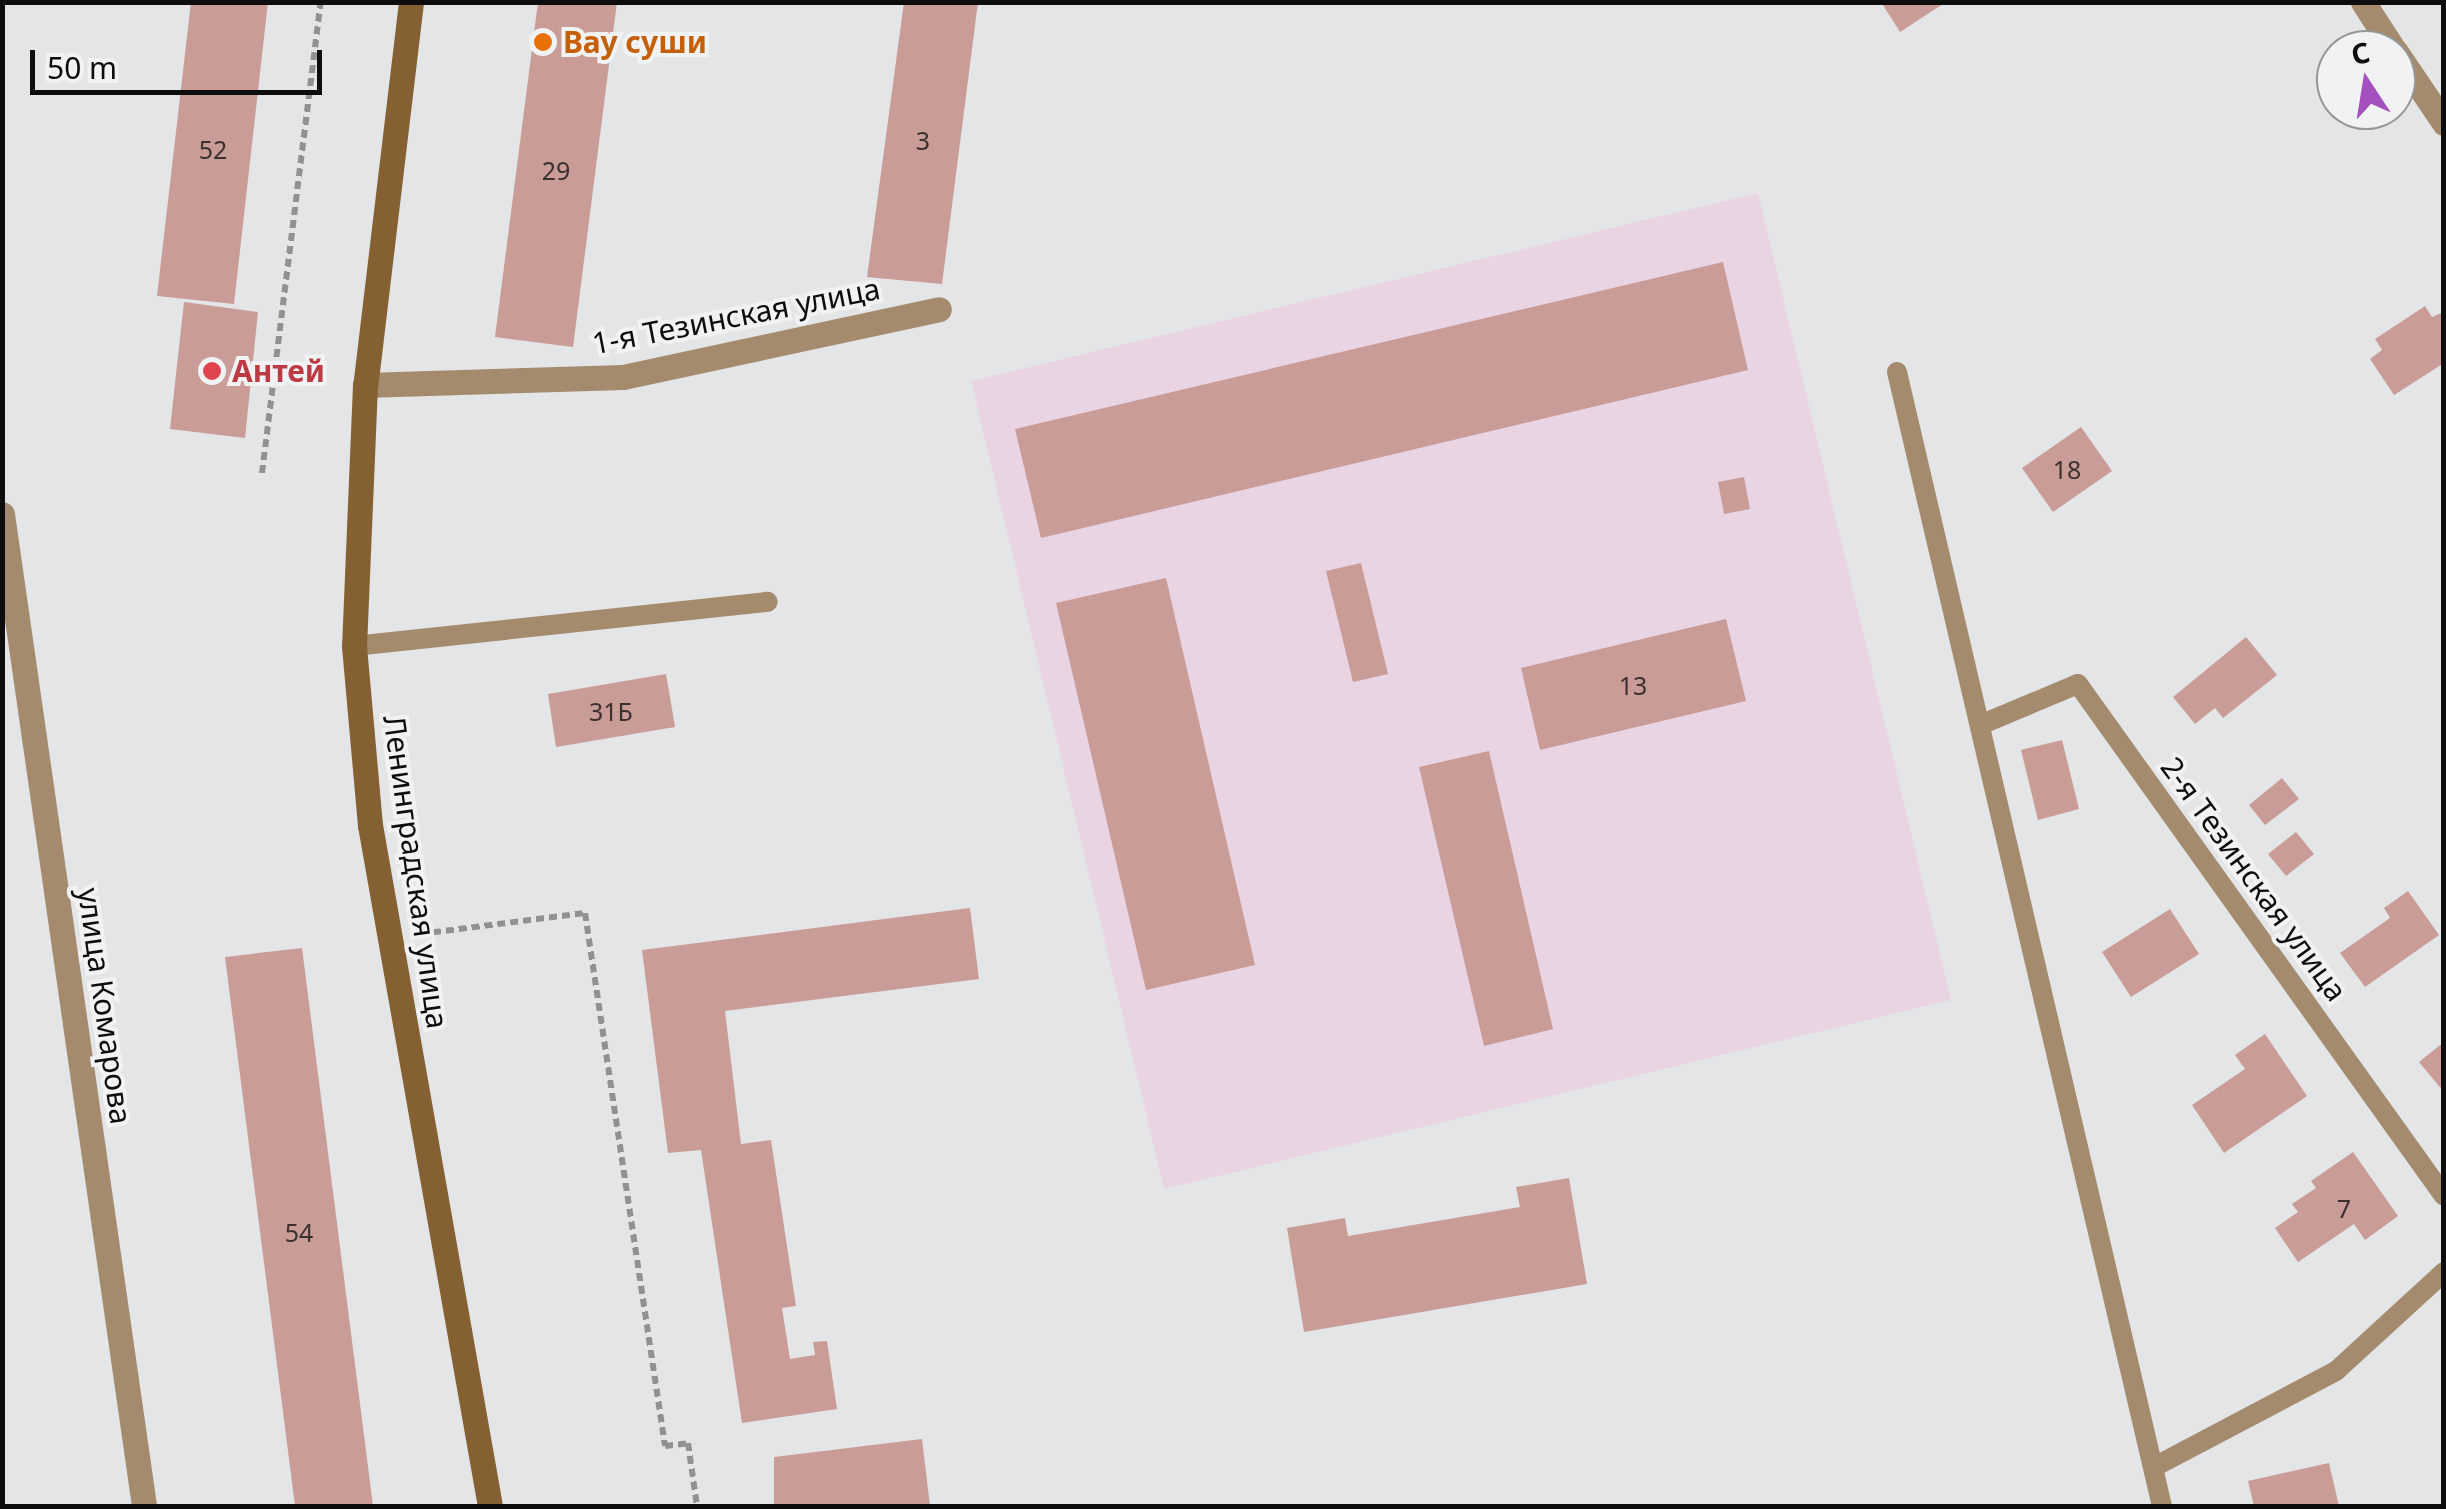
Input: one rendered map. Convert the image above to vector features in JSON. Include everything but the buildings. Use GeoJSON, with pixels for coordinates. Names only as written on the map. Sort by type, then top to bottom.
{"type":"FeatureCollection","features":[{"type":"Feature","properties":{"kind":"main road","name":"Ленинградская улица"},"geometry":{"type":"LineString","coordinates":[[410,2],[364,385],[354,646],[390,938],[490,1506]]}},
{"type":"Feature","properties":{"kind":"street"},"geometry":{"type":"LineString","coordinates":[[2362,2],[2381,30]]}},
{"type":"Feature","properties":{"kind":"street"},"geometry":{"type":"LineString","coordinates":[[2416,82],[2444,123]]}},
{"type":"Feature","properties":{"kind":"street","name":"1-я Тезинская улица"},"geometry":{"type":"LineString","coordinates":[[364,385],[623,377],[939,309]]}},
{"type":"Feature","properties":{"kind":"street","name":"улица Комарова"},"geometry":{"type":"LineString","coordinates":[[2,514],[144,1506]]}},
{"type":"Feature","properties":{"kind":"lane"},"geometry":{"type":"LineString","coordinates":[[1897,372],[2162,1506]]}},
{"type":"Feature","properties":{"kind":"lane"},"geometry":{"type":"LineString","coordinates":[[354,646],[768,602]]}},
{"type":"Feature","properties":{"kind":"lane","name":"2-я Тезинская улица"},"geometry":{"type":"LineString","coordinates":[[1980,725],[2078,684],[2444,1196]]}},
{"type":"Feature","properties":{"kind":"lane"},"geometry":{"type":"LineString","coordinates":[[2154,1467],[2336,1370],[2444,1272]]}},
{"type":"Feature","properties":{"kind":"path"},"geometry":{"type":"LineString","coordinates":[[262,472],[321,2]]}},
{"type":"Feature","properties":{"kind":"path"},"geometry":{"type":"LineString","coordinates":[[390,938],[586,912],[665,1446],[688,1443],[697,1506]]}},
{"type":"Feature","properties":{"kind":"shaded area"},"geometry":{"type":"Polygon","coordinates":[[[1758,193],[1951,1000],[1164,1189],[971,381],[1758,193]]]}},
{"type":"Feature","properties":{"kind":"place","name":"Вау суши"},"geometry":{"type":"Point","coordinates":[543,42]}},
{"type":"Feature","properties":{"kind":"place","name":"Антей"},"geometry":{"type":"Point","coordinates":[212,371]}}]}
